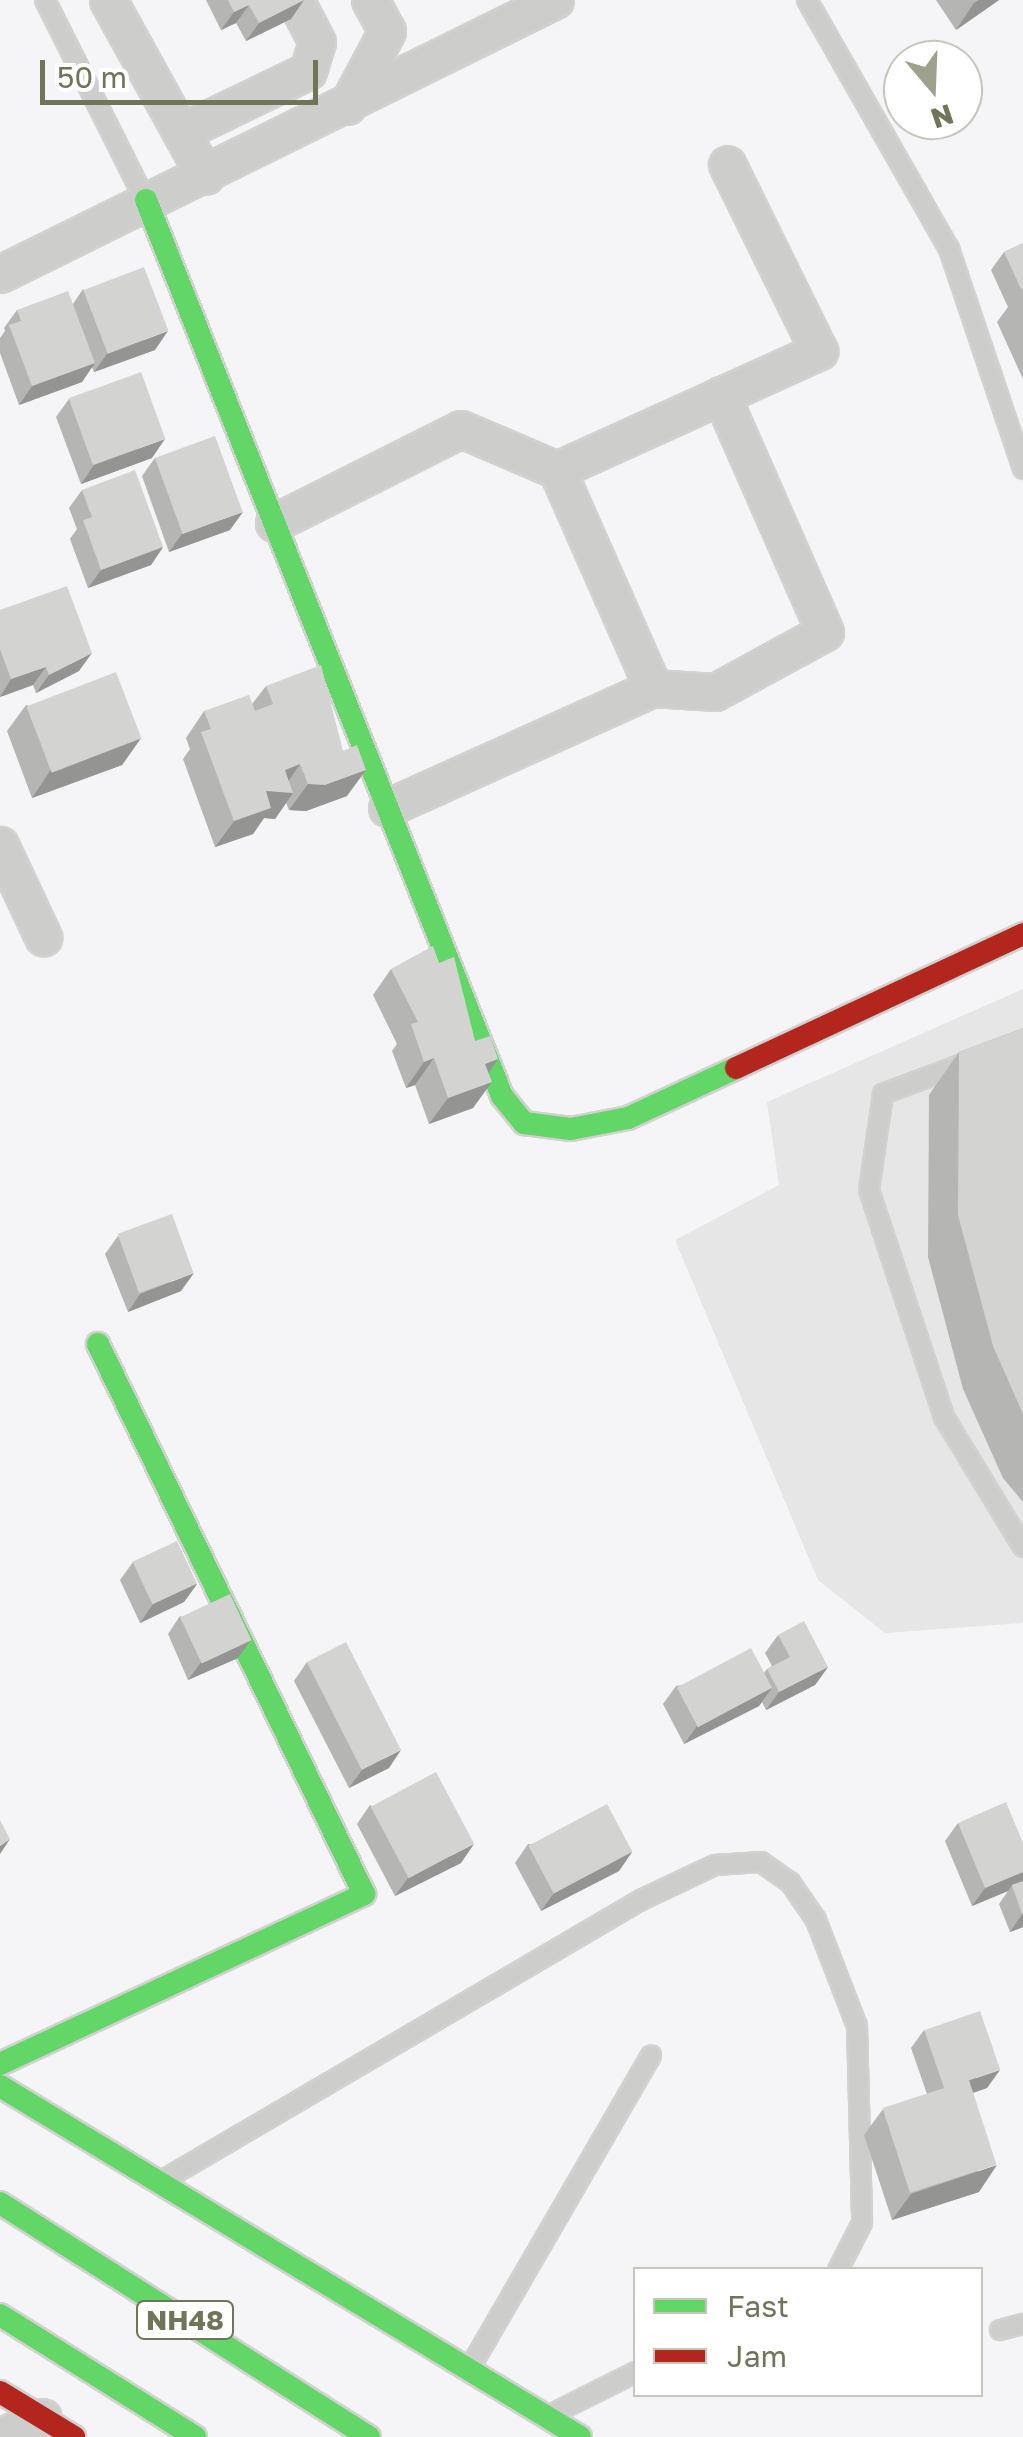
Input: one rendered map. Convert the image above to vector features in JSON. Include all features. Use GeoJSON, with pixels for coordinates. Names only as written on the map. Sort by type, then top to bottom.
{"type":"FeatureCollection","features":[{"type":"Feature","properties":{"kind":"main road"},"geometry":{"type":"LineString","coordinates":[[146,200],[502,1096],[524,1123],[570,1129],[628,1118],[1023,934]]}},
{"type":"Feature","properties":{"kind":"main road"},"geometry":{"type":"LineString","coordinates":[[0,2064],[364,1894],[98,1344]]}},
{"type":"Feature","properties":{"kind":"main road"},"geometry":{"type":"LineString","coordinates":[[0,2086],[580,2437]]}},
{"type":"Feature","properties":{"kind":"main road","name":"NH48"},"geometry":{"type":"LineString","coordinates":[[0,2203],[369,2437]]}},
{"type":"Feature","properties":{"kind":"main road"},"geometry":{"type":"LineString","coordinates":[[0,2316],[195,2437]]}},
{"type":"Feature","properties":{"kind":"main road"},"geometry":{"type":"LineString","coordinates":[[0,2392],[74,2437]]}},
{"type":"Feature","properties":{"kind":"street"},"geometry":{"type":"LineString","coordinates":[[108,0],[204,176]]}},
{"type":"Feature","properties":{"kind":"street"},"geometry":{"type":"LineString","coordinates":[[181,132],[308,71],[316,42],[295,0]]}},
{"type":"Feature","properties":{"kind":"street"},"geometry":{"type":"LineString","coordinates":[[347,106],[387,31],[370,0]]}},
{"type":"Feature","properties":{"kind":"street"},"geometry":{"type":"LineString","coordinates":[[0,274],[347,106],[554,0]]}},
{"type":"Feature","properties":{"kind":"street"},"geometry":{"type":"LineString","coordinates":[[557,470],[819,352],[728,164]]}},
{"type":"Feature","properties":{"kind":"street"},"geometry":{"type":"LineString","coordinates":[[387,808],[653,688],[715,692],[824,632],[721,396]]}},
{"type":"Feature","properties":{"kind":"street"},"geometry":{"type":"LineString","coordinates":[[274,523],[462,429],[557,470],[653,688]]}},
{"type":"Feature","properties":{"kind":"street"},"geometry":{"type":"LineString","coordinates":[[0,845],[43,937]]}},
{"type":"Feature","properties":{"kind":"street"},"geometry":{"type":"LineString","coordinates":[[0,2437],[43,2418]]}},
{"type":"Feature","properties":{"kind":"lane"},"geometry":{"type":"LineString","coordinates":[[45,0],[146,200]]}},
{"type":"Feature","properties":{"kind":"lane"},"geometry":{"type":"LineString","coordinates":[[806,0],[948,249],[1023,468]]}},
{"type":"Feature","properties":{"kind":"lane"},"geometry":{"type":"LineString","coordinates":[[988,1054],[883,1094],[869,1190],[944,1417],[1023,1547]]}},
{"type":"Feature","properties":{"kind":"lane"},"geometry":{"type":"LineString","coordinates":[[161,2182],[641,1900],[714,1865],[761,1862],[790,1882],[816,1920],[856,2026],[862,2223],[840,2267]]}},
{"type":"Feature","properties":{"kind":"lane"},"geometry":{"type":"LineString","coordinates":[[469,2369],[651,2055]]}},
{"type":"Feature","properties":{"kind":"lane"},"geometry":{"type":"LineString","coordinates":[[1000,2330],[1023,2324]]}},
{"type":"Feature","properties":{"kind":"lane"},"geometry":{"type":"LineString","coordinates":[[546,2417],[633,2374]]}},
{"type":"Feature","properties":{"kind":"shaded area"},"geometry":{"type":"Polygon","coordinates":[[[1023,989],[1023,1623],[885,1633],[818,1580],[675,1240],[779,1185],[767,1102],[1023,989]]]}},
{"type":"Feature","properties":{"kind":"building"},"geometry":{"type":"Polygon","coordinates":[[[228,0],[304,0],[259,23],[249,5],[234,12],[228,0]]]}},
{"type":"Feature","properties":{"kind":"building"},"geometry":{"type":"Polygon","coordinates":[[[1023,243],[1023,288],[1021,289],[1004,252],[1023,243]]]}},
{"type":"Feature","properties":{"kind":"building"},"geometry":{"type":"Polygon","coordinates":[[[144,267],[168,330],[108,354],[83,290],[144,267]]]}},
{"type":"Feature","properties":{"kind":"building"},"geometry":{"type":"Polygon","coordinates":[[[68,291],[95,363],[32,386],[9,325],[21,321],[17,310],[68,291]]]}},
{"type":"Feature","properties":{"kind":"building"},"geometry":{"type":"Polygon","coordinates":[[[141,372],[165,439],[93,465],[69,398],[141,372]]]}},
{"type":"Feature","properties":{"kind":"building"},"geometry":{"type":"Polygon","coordinates":[[[215,436],[243,512],[183,534],[155,458],[215,436]]]}},
{"type":"Feature","properties":{"kind":"building"},"geometry":{"type":"Polygon","coordinates":[[[135,470],[163,547],[101,570],[83,520],[92,517],[82,490],[135,470]]]}},
{"type":"Feature","properties":{"kind":"building"},"geometry":{"type":"Polygon","coordinates":[[[67,586],[92,653],[49,675],[46,667],[11,679],[0,649],[0,610],[67,586]]]}},
{"type":"Feature","properties":{"kind":"building"},"geometry":{"type":"Polygon","coordinates":[[[321,665],[343,751],[357,745],[366,770],[325,785],[308,784],[300,764],[285,770],[293,793],[266,791],[271,808],[234,821],[201,732],[211,729],[204,711],[249,695],[255,711],[273,704],[266,686],[321,665]]]}},
{"type":"Feature","properties":{"kind":"building"},"geometry":{"type":"Polygon","coordinates":[[[116,672],[141,738],[52,773],[26,706],[116,672]]]}},
{"type":"Feature","properties":{"kind":"building"},"geometry":{"type":"Polygon","coordinates":[[[433,946],[439,963],[454,957],[475,1041],[490,1036],[498,1059],[485,1064],[492,1082],[448,1098],[434,1058],[424,1062],[411,1024],[418,1022],[391,969],[433,946]]]}},
{"type":"Feature","properties":{"kind":"building"},"geometry":{"type":"Polygon","coordinates":[[[1023,1028],[1023,1414],[993,1346],[958,1215],[959,1052],[1023,1028]]]}},
{"type":"Feature","properties":{"kind":"building"},"geometry":{"type":"Polygon","coordinates":[[[172,1214],[194,1273],[139,1293],[117,1234],[172,1214]]]}},
{"type":"Feature","properties":{"kind":"building"},"geometry":{"type":"Polygon","coordinates":[[[177,1541],[197,1584],[152,1604],[133,1562],[177,1541]]]}},
{"type":"Feature","properties":{"kind":"building"},"geometry":{"type":"Polygon","coordinates":[[[230,1594],[252,1640],[202,1663],[180,1617],[230,1594]]]}},
{"type":"Feature","properties":{"kind":"building"},"geometry":{"type":"Polygon","coordinates":[[[804,1621],[828,1667],[779,1692],[767,1669],[790,1657],[778,1635],[804,1621]]]}},
{"type":"Feature","properties":{"kind":"building"},"geometry":{"type":"Polygon","coordinates":[[[346,1642],[401,1750],[362,1770],[307,1662],[346,1642]]]}},
{"type":"Feature","properties":{"kind":"building"},"geometry":{"type":"Polygon","coordinates":[[[751,1648],[772,1688],[698,1727],[677,1687],[751,1648]]]}},
{"type":"Feature","properties":{"kind":"building"},"geometry":{"type":"Polygon","coordinates":[[[436,1772],[474,1844],[409,1878],[371,1807],[436,1772]]]}},
{"type":"Feature","properties":{"kind":"building"},"geometry":{"type":"Polygon","coordinates":[[[1006,1802],[1023,1843],[1023,1872],[985,1888],[958,1823],[1006,1802]]]}},
{"type":"Feature","properties":{"kind":"building"},"geometry":{"type":"Polygon","coordinates":[[[607,1804],[632,1852],[554,1893],[528,1846],[607,1804]]]}},
{"type":"Feature","properties":{"kind":"building"},"geometry":{"type":"Polygon","coordinates":[[[0,1820],[10,1839],[0,1846],[0,1820]]]}},
{"type":"Feature","properties":{"kind":"building"},"geometry":{"type":"Polygon","coordinates":[[[1023,1881],[1023,1913],[1022,1914],[1012,1885],[1023,1881]]]}},
{"type":"Feature","properties":{"kind":"building"},"geometry":{"type":"Polygon","coordinates":[[[980,2011],[1000,2070],[944,2089],[924,2030],[980,2011]]]}},
{"type":"Feature","properties":{"kind":"building"},"geometry":{"type":"Polygon","coordinates":[[[969,2080],[997,2165],[910,2193],[882,2108],[969,2080]]]}},
{"type":"Feature","properties":{"kind":"traffic: fast"},"geometry":{"type":"LineString","coordinates":[[146,200],[502,1096],[524,1123],[571,1129],[628,1118],[736,1068]]}},
{"type":"Feature","properties":{"kind":"traffic: fast"},"geometry":{"type":"LineString","coordinates":[[0,2064],[364,1894],[98,1344]]}},
{"type":"Feature","properties":{"kind":"traffic: fast"},"geometry":{"type":"LineString","coordinates":[[0,2086],[580,2437]]}},
{"type":"Feature","properties":{"kind":"traffic: fast"},"geometry":{"type":"LineString","coordinates":[[0,2203],[369,2437]]}},
{"type":"Feature","properties":{"kind":"traffic: fast"},"geometry":{"type":"LineString","coordinates":[[0,2315],[195,2437]]}},
{"type":"Feature","properties":{"kind":"traffic: jam"},"geometry":{"type":"LineString","coordinates":[[736,1068],[1023,934]]}},
{"type":"Feature","properties":{"kind":"traffic: jam"},"geometry":{"type":"LineString","coordinates":[[0,2392],[74,2437]]}}]}
